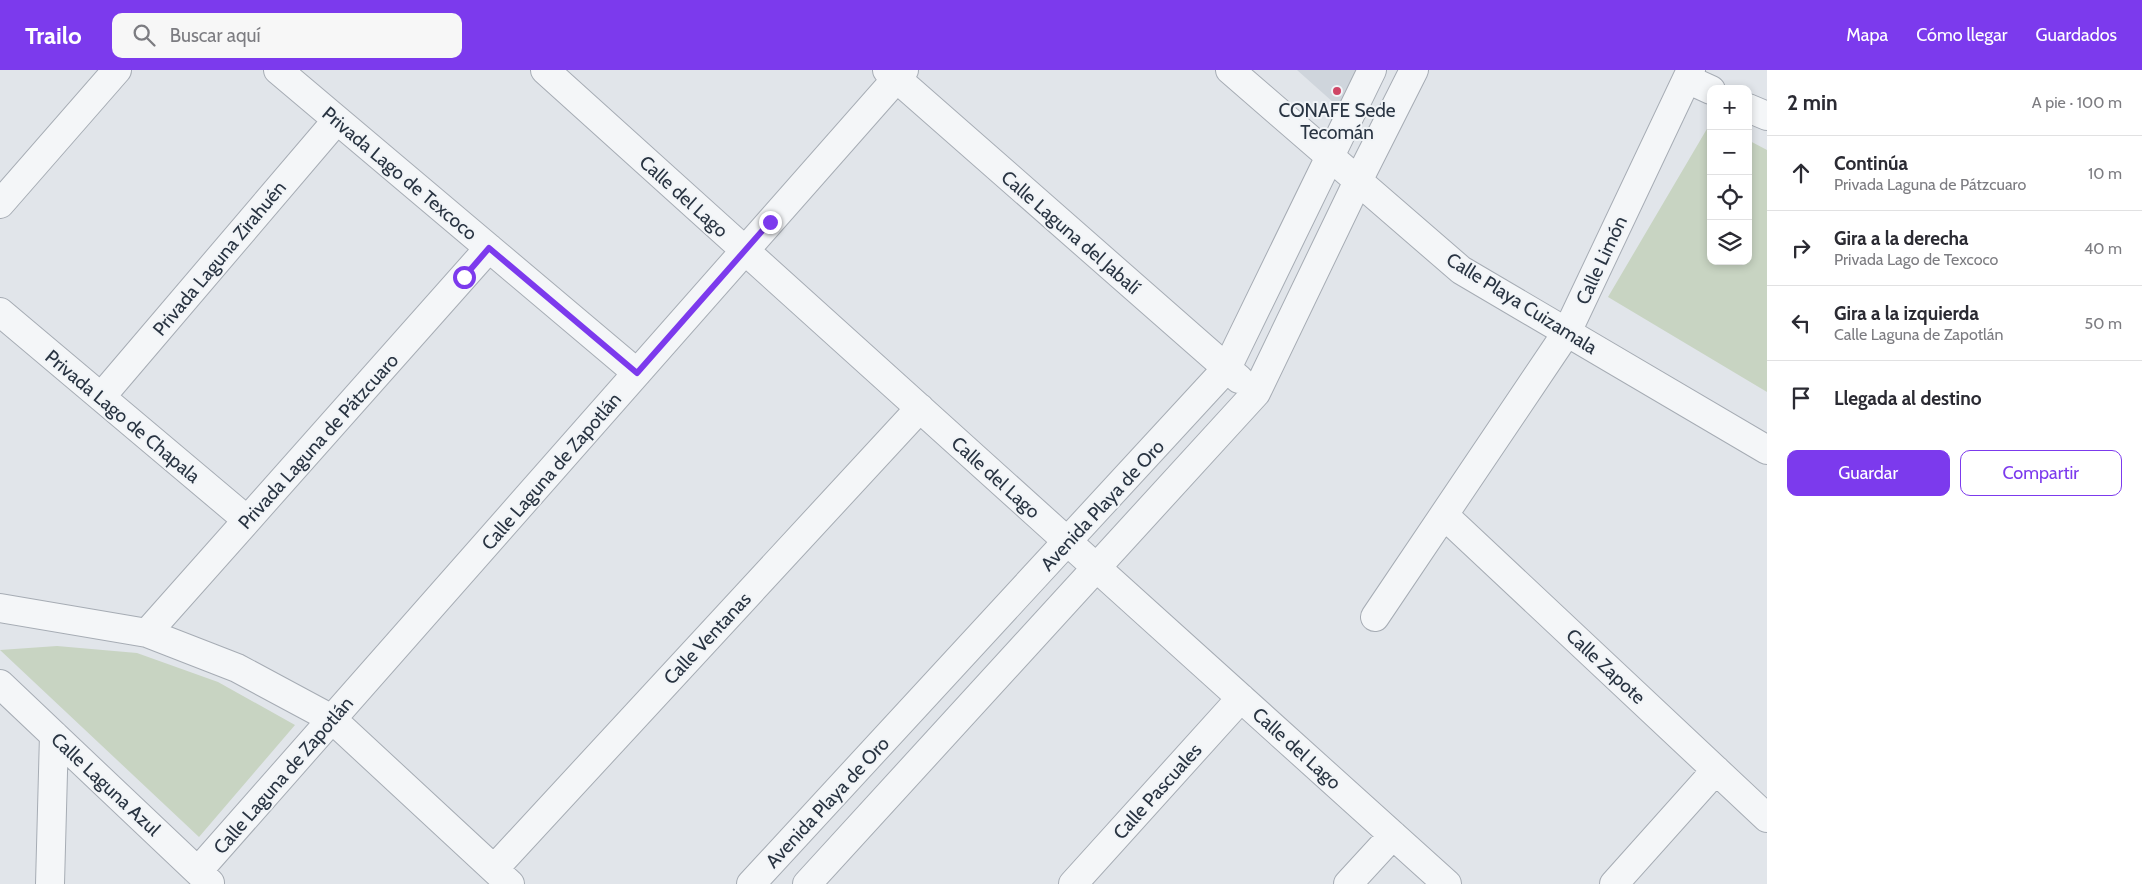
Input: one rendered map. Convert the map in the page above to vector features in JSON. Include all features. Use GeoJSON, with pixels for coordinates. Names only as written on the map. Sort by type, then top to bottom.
{"type":"FeatureCollection","features":[{"type":"Feature","properties":{"kind":"street"},"geometry":{"type":"LineString","coordinates":[[0,204],[117,70]]}},
{"type":"Feature","properties":{"kind":"street","name":"Privada Lago de Texcoco"},"geometry":{"type":"LineString","coordinates":[[278,70],[637,373]]}},
{"type":"Feature","properties":{"kind":"street","name":"Calle del Lago"},"geometry":{"type":"LineString","coordinates":[[545,70],[1447,884]]}},
{"type":"Feature","properties":{"kind":"street","name":"Calle Playa Cuizamala"},"geometry":{"type":"LineString","coordinates":[[1230,70],[1461,270],[1767,450]]}},
{"type":"Feature","properties":{"kind":"street","name":"Avenida Playa de Oro"},"geometry":{"type":"LineString","coordinates":[[751,884],[1227,368],[1372,70]]}},
{"type":"Feature","properties":{"kind":"street","name":"Avenida Playa de Oro"},"geometry":{"type":"LineString","coordinates":[[807,884],[1256,393],[1358,181],[1414,70]]}},
{"type":"Feature","properties":{"kind":"street","name":"Calle Laguna de Zapotlán"},"geometry":{"type":"LineString","coordinates":[[205,878],[332,719],[745,250],[896,73]]}},
{"type":"Feature","properties":{"kind":"street","name":"Calle Laguna del Jabalí"},"geometry":{"type":"LineString","coordinates":[[896,73],[1256,393]]}},
{"type":"Feature","properties":{"kind":"street","name":"Calle Limón"},"geometry":{"type":"LineString","coordinates":[[1375,617],[1566,332],[1697,79]]}},
{"type":"Feature","properties":{"kind":"street"},"geometry":{"type":"LineString","coordinates":[[1752,110],[1767,116]]}},
{"type":"Feature","properties":{"kind":"street","name":"Privada Laguna Zirahuén"},"geometry":{"type":"LineString","coordinates":[[101,397],[337,120]]}},
{"type":"Feature","properties":{"kind":"street","name":"Privada Laguna de Pátzcuaro"},"geometry":{"type":"LineString","coordinates":[[147,633],[489,248]]}},
{"type":"Feature","properties":{"kind":"street","name":"Privada Lago de Chapala"},"geometry":{"type":"LineString","coordinates":[[0,312],[247,520]]}},
{"type":"Feature","properties":{"kind":"street","name":"Calle Ventanas"},"geometry":{"type":"LineString","coordinates":[[502,876],[920,408]]}},
{"type":"Feature","properties":{"kind":"street","name":"Calle Zapote"},"geometry":{"type":"LineString","coordinates":[[1444,515],[1767,818]]}},
{"type":"Feature","properties":{"kind":"street"},"geometry":{"type":"LineString","coordinates":[[0,607],[147,633],[237,668],[332,719],[502,876]]}},
{"type":"Feature","properties":{"kind":"street","name":"Calle Laguna Azul"},"geometry":{"type":"LineString","coordinates":[[0,684],[205,878]]}},
{"type":"Feature","properties":{"kind":"street","name":"Calle Pascuales"},"geometry":{"type":"LineString","coordinates":[[1073,884],[1240,698]]}},
{"type":"Feature","properties":{"kind":"street"},"geometry":{"type":"LineString","coordinates":[[50,884],[54,735]]}},
{"type":"Feature","properties":{"kind":"street"},"geometry":{"type":"LineString","coordinates":[[1614,884],[1716,770]]}},
{"type":"Feature","properties":{"kind":"street"},"geometry":{"type":"LineString","coordinates":[[1348,884],[1393,835]]}},
{"type":"Feature","properties":{"kind":"shaded area","name":"CONAFE Sede Tecomán"},"geometry":{"type":"Polygon","coordinates":[[[1297,70],[1363,70],[1343,111],[1297,70]]]}},
{"type":"Feature","properties":{"kind":"green space"},"geometry":{"type":"Polygon","coordinates":[[[1707,129],[1707,265],[1752,265],[1752,142],[1767,150],[1767,392],[1608,297],[1707,129]]]}},
{"type":"Feature","properties":{"kind":"green space"},"geometry":{"type":"Polygon","coordinates":[[[57,646],[137,653],[218,682],[295,725],[199,837],[0,650],[57,646]]]}},
{"type":"Feature","properties":{"kind":"place","name":"CONAFE Sede Tecomán"},"geometry":{"type":"Point","coordinates":[1337,91]}},
{"type":"Feature","properties":{"kind":"route"},"geometry":{"type":"LineString","coordinates":[[464,277],[489,248],[637,373],[770,222]]}}]}
